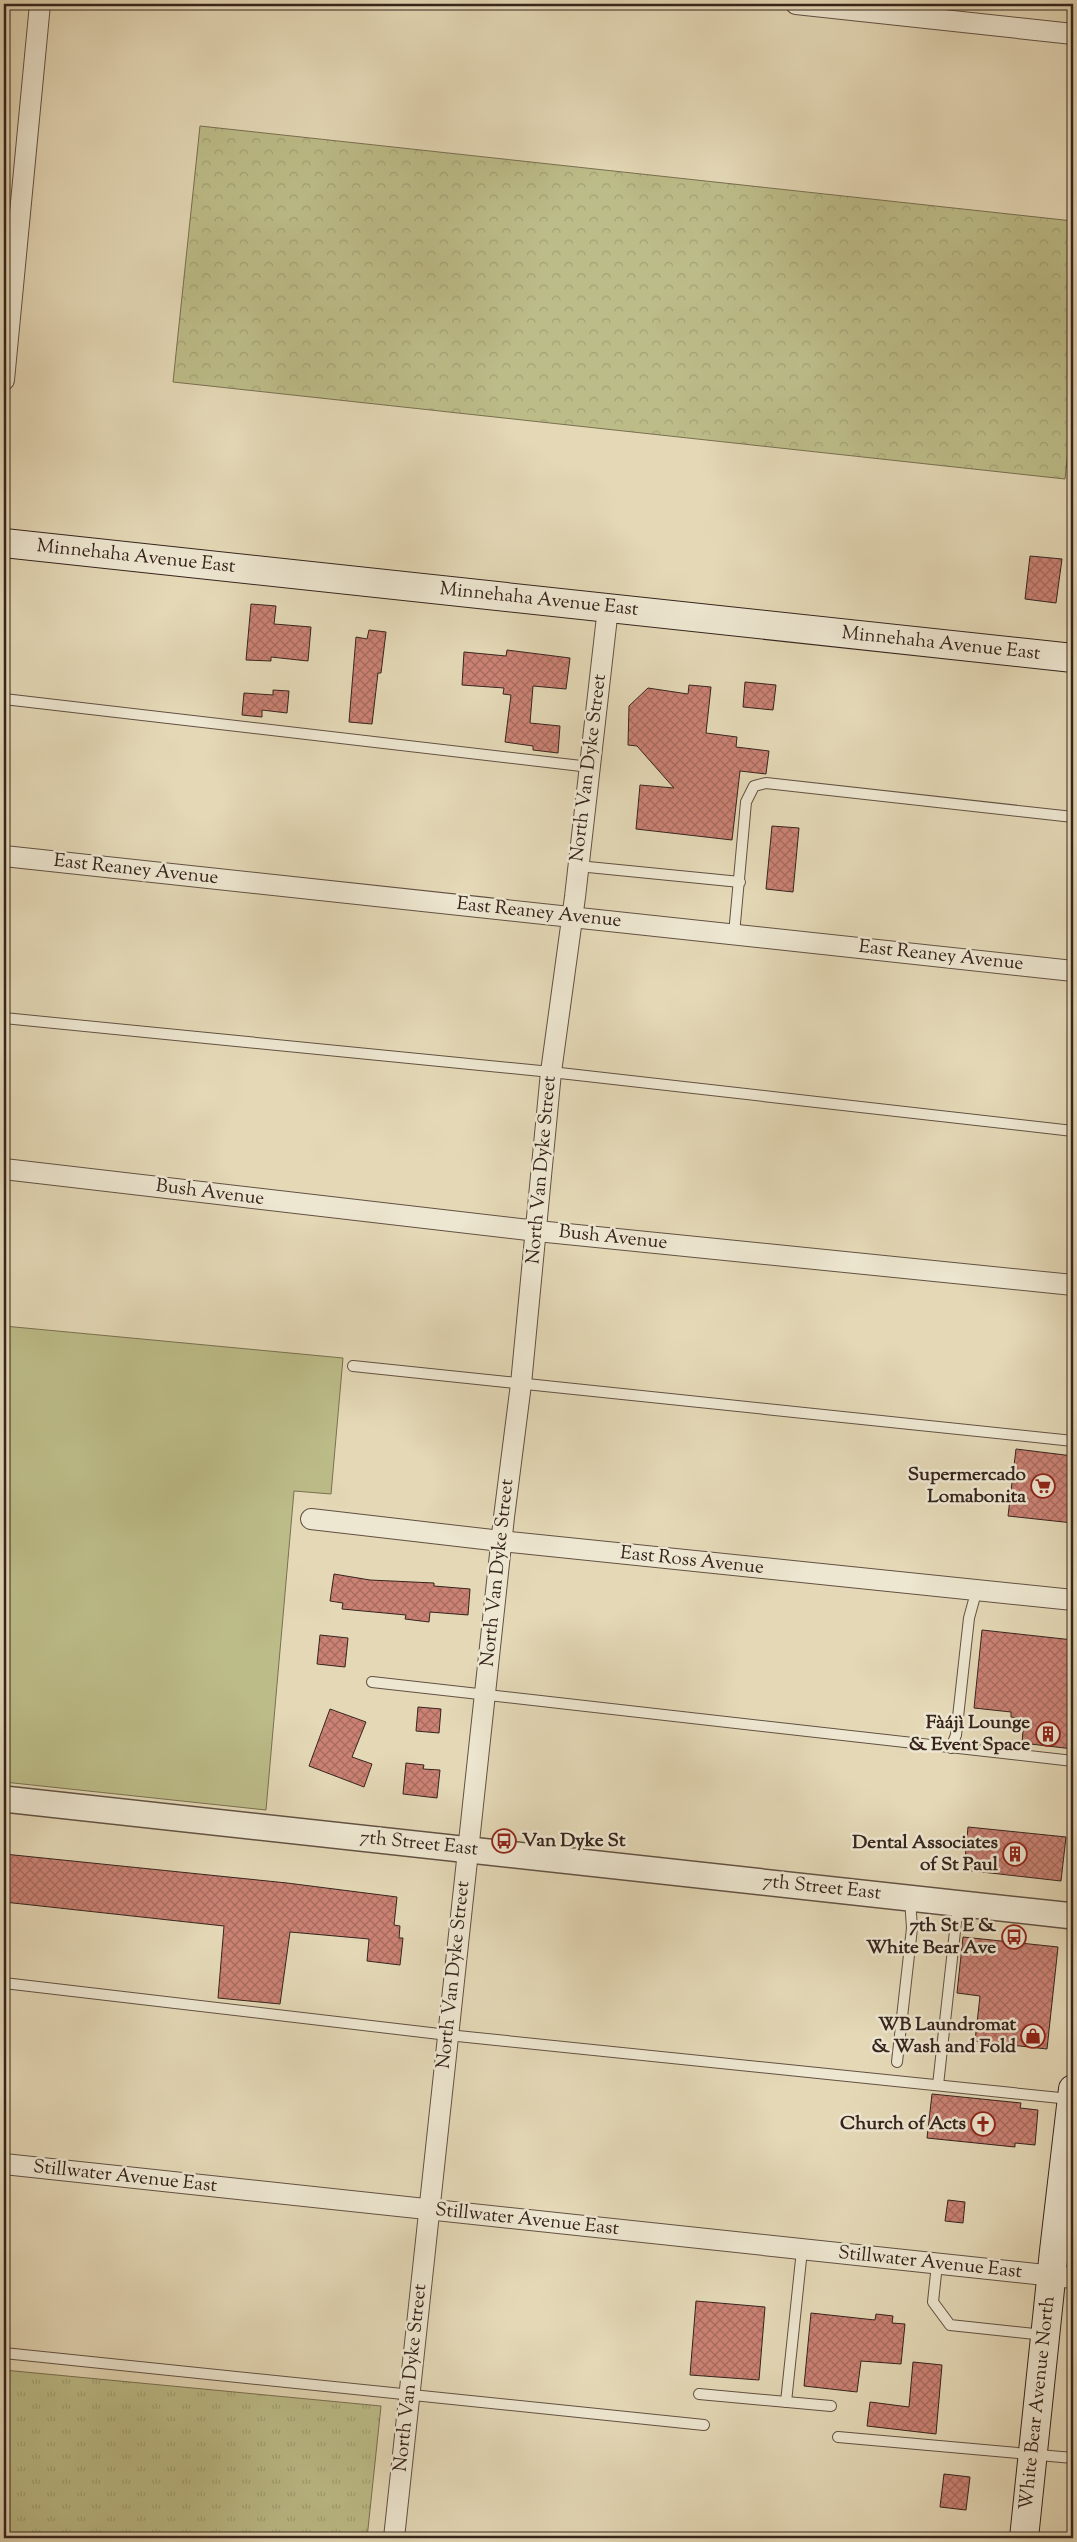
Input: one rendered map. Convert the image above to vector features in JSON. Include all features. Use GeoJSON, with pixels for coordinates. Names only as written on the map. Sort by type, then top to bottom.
{"type":"FeatureCollection","features":[{"type":"Feature","properties":{"kind":"main road","name":"Minnehaha Avenue East"},"geometry":{"type":"LineString","coordinates":[[4,543],[1073,658]]}},
{"type":"Feature","properties":{"kind":"main road","name":"White Bear Avenue North"},"geometry":{"type":"LineString","coordinates":[[1024,2538],[1046,2335],[1062,2276],[1073,2096]]}},
{"type":"Feature","properties":{"kind":"street"},"geometry":{"type":"LineString","coordinates":[[4,380],[40,4]]}},
{"type":"Feature","properties":{"kind":"street"},"geometry":{"type":"LineString","coordinates":[[796,4],[1073,34]]}},
{"type":"Feature","properties":{"kind":"street","name":"North Van Dyke Street"},"geometry":{"type":"LineString","coordinates":[[394,2538],[484,1695],[521,1384],[551,1072],[572,917],[608,608]]}},
{"type":"Feature","properties":{"kind":"street","name":"East Reaney Avenue"},"geometry":{"type":"LineString","coordinates":[[4,856],[1073,971]]}},
{"type":"Feature","properties":{"kind":"street","name":"Bush Avenue"},"geometry":{"type":"LineString","coordinates":[[4,1169],[537,1231],[1073,1286]]}},
{"type":"Feature","properties":{"kind":"street","name":"East Ross Avenue"},"geometry":{"type":"LineString","coordinates":[[312,1519],[501,1542],[1073,1600]]}},
{"type":"Feature","properties":{"kind":"street","name":"7th Street East"},"geometry":{"type":"LineString","coordinates":[[4,1799],[1073,1916]]}},
{"type":"Feature","properties":{"kind":"street","name":"Stillwater Avenue East"},"geometry":{"type":"LineString","coordinates":[[4,2164],[802,2250],[1062,2276]]}},
{"type":"Feature","properties":{"kind":"lane"},"geometry":{"type":"LineString","coordinates":[[4,699],[590,767]]}},
{"type":"Feature","properties":{"kind":"lane"},"geometry":{"type":"LineString","coordinates":[[734,934],[746,802],[754,786],[766,784],[1073,817]]}},
{"type":"Feature","properties":{"kind":"lane"},"geometry":{"type":"LineString","coordinates":[[578,866],[740,882]]}},
{"type":"Feature","properties":{"kind":"lane"},"geometry":{"type":"LineString","coordinates":[[4,1018],[551,1072],[1073,1131]]}},
{"type":"Feature","properties":{"kind":"lane"},"geometry":{"type":"LineString","coordinates":[[353,1366],[1073,1441]]}},
{"type":"Feature","properties":{"kind":"lane"},"geometry":{"type":"LineString","coordinates":[[951,1748],[956,1735],[969,1618],[977,1589]]}},
{"type":"Feature","properties":{"kind":"lane"},"geometry":{"type":"LineString","coordinates":[[372,1682],[1073,1761]]}},
{"type":"Feature","properties":{"kind":"lane"},"geometry":{"type":"LineString","coordinates":[[897,2062],[912,1928],[910,1898]]}},
{"type":"Feature","properties":{"kind":"lane"},"geometry":{"type":"LineString","coordinates":[[938,2086],[958,1904]]}},
{"type":"Feature","properties":{"kind":"lane"},"geometry":{"type":"LineString","coordinates":[[4,1983],[448,2035],[938,2086],[1073,2096]]}},
{"type":"Feature","properties":{"kind":"lane"},"geometry":{"type":"LineString","coordinates":[[786,2402],[802,2250]]}},
{"type":"Feature","properties":{"kind":"lane"},"geometry":{"type":"LineString","coordinates":[[937,2264],[934,2302],[950,2325],[1046,2335]]}},
{"type":"Feature","properties":{"kind":"lane"},"geometry":{"type":"LineString","coordinates":[[4,2353],[410,2393],[704,2425]]}},
{"type":"Feature","properties":{"kind":"lane"},"geometry":{"type":"LineString","coordinates":[[699,2394],[830,2406]]}},
{"type":"Feature","properties":{"kind":"lane"},"geometry":{"type":"LineString","coordinates":[[838,2437],[1073,2458]]}},
{"type":"Feature","properties":{"kind":"green space"},"geometry":{"type":"Polygon","coordinates":[[[200,126],[1073,221],[1073,403],[1065,479],[173,382],[200,126]]]}},
{"type":"Feature","properties":{"kind":"green space"},"geometry":{"type":"Polygon","coordinates":[[[4,1326],[343,1358],[331,1494],[294,1491],[266,1810],[4,1782],[4,1326]]]}},
{"type":"Feature","properties":{"kind":"green space"},"geometry":{"type":"Polygon","coordinates":[[[4,2370],[381,2406],[367,2538],[4,2538],[4,2370]]]}},
{"type":"Feature","properties":{"kind":"building"},"geometry":{"type":"Polygon","coordinates":[[[1030,556],[1062,559],[1056,603],[1025,599],[1030,556]]]}},
{"type":"Feature","properties":{"kind":"building"},"geometry":{"type":"Polygon","coordinates":[[[251,604],[276,606],[274,624],[311,627],[308,661],[271,657],[271,661],[246,660],[251,604]]]}},
{"type":"Feature","properties":{"kind":"building"},"geometry":{"type":"Polygon","coordinates":[[[369,630],[386,632],[381,673],[378,673],[372,724],[349,722],[356,637],[367,639],[369,630]]]}},
{"type":"Feature","properties":{"kind":"building"},"geometry":{"type":"Polygon","coordinates":[[[507,650],[570,658],[566,689],[533,686],[530,723],[560,726],[558,753],[533,750],[533,746],[505,742],[511,695],[503,694],[504,688],[462,685],[464,652],[506,656],[507,650]]]}},
{"type":"Feature","properties":{"kind":"building"},"geometry":{"type":"Polygon","coordinates":[[[745,682],[776,685],[773,710],[743,707],[745,682]]]}},
{"type":"Feature","properties":{"kind":"building"},"geometry":{"type":"Polygon","coordinates":[[[689,685],[711,687],[706,733],[737,737],[736,747],[769,751],[766,774],[740,771],[732,840],[636,829],[640,785],[674,788],[637,746],[628,745],[629,706],[648,688],[688,694],[689,685]]]}},
{"type":"Feature","properties":{"kind":"building"},"geometry":{"type":"Polygon","coordinates":[[[273,690],[289,691],[287,713],[262,710],[262,717],[242,715],[244,693],[273,695],[273,690]]]}},
{"type":"Feature","properties":{"kind":"building"},"geometry":{"type":"Polygon","coordinates":[[[772,826],[799,828],[793,892],[766,889],[772,826]]]}},
{"type":"Feature","properties":{"kind":"building","name":"Supermercado Lomabonita"},"geometry":{"type":"Polygon","coordinates":[[[1016,1449],[1073,1456],[1073,1523],[1008,1516],[1016,1449]]]}},
{"type":"Feature","properties":{"kind":"building"},"geometry":{"type":"Polygon","coordinates":[[[334,1574],[370,1580],[434,1583],[434,1586],[470,1589],[468,1615],[430,1612],[429,1622],[405,1619],[406,1615],[342,1609],[343,1603],[330,1601],[334,1574]]]}},
{"type":"Feature","properties":{"kind":"building"},"geometry":{"type":"Polygon","coordinates":[[[982,1630],[1073,1640],[1073,1749],[1022,1743],[1024,1719],[1011,1717],[1011,1712],[974,1708],[982,1630]]]}},
{"type":"Feature","properties":{"kind":"building"},"geometry":{"type":"Polygon","coordinates":[[[320,1635],[348,1638],[345,1667],[317,1664],[320,1635]]]}},
{"type":"Feature","properties":{"kind":"building"},"geometry":{"type":"Polygon","coordinates":[[[418,1707],[441,1709],[439,1733],[416,1731],[418,1707]]]}},
{"type":"Feature","properties":{"kind":"building"},"geometry":{"type":"Polygon","coordinates":[[[330,1709],[366,1722],[352,1757],[372,1764],[364,1787],[309,1766],[330,1709]]]}},
{"type":"Feature","properties":{"kind":"building"},"geometry":{"type":"Polygon","coordinates":[[[406,1763],[424,1765],[423,1769],[440,1770],[437,1798],[403,1794],[406,1763]]]}},
{"type":"Feature","properties":{"kind":"building","name":"Dental Associates of St Paul"},"geometry":{"type":"Polygon","coordinates":[[[968,1827],[1066,1837],[1061,1881],[964,1870],[968,1827]]]}},
{"type":"Feature","properties":{"kind":"building"},"geometry":{"type":"Polygon","coordinates":[[[4,1854],[287,1883],[397,1897],[394,1925],[400,1926],[399,1938],[403,1938],[400,1965],[367,1961],[369,1939],[290,1932],[280,2004],[218,1998],[224,1926],[4,1902],[4,1854]]]}},
{"type":"Feature","properties":{"kind":"building"},"geometry":{"type":"Polygon","coordinates":[[[963,1937],[1058,1947],[1047,2049],[975,2041],[980,1996],[957,1993],[963,1937]]]}},
{"type":"Feature","properties":{"kind":"building","name":"Church of Acts"},"geometry":{"type":"Polygon","coordinates":[[[932,2094],[1021,2103],[1020,2108],[1038,2110],[1035,2145],[1015,2143],[1015,2147],[927,2138],[932,2094]]]}},
{"type":"Feature","properties":{"kind":"building"},"geometry":{"type":"Polygon","coordinates":[[[948,2200],[965,2202],[963,2223],[945,2221],[948,2200]]]}},
{"type":"Feature","properties":{"kind":"building"},"geometry":{"type":"Polygon","coordinates":[[[696,2301],[765,2307],[759,2380],[690,2375],[696,2301]]]}},
{"type":"Feature","properties":{"kind":"building"},"geometry":{"type":"Polygon","coordinates":[[[811,2313],[875,2320],[876,2314],[893,2316],[892,2323],[905,2324],[901,2364],[861,2361],[857,2392],[804,2386],[811,2313]]]}},
{"type":"Feature","properties":{"kind":"building"},"geometry":{"type":"Polygon","coordinates":[[[913,2362],[942,2365],[936,2434],[867,2426],[870,2402],[909,2407],[913,2362]]]}},
{"type":"Feature","properties":{"kind":"building"},"geometry":{"type":"Polygon","coordinates":[[[944,2474],[970,2477],[966,2510],[940,2507],[944,2474]]]}},
{"type":"Feature","properties":{"kind":"place","name":"Supermercado Lomabonita"},"geometry":{"type":"Point","coordinates":[1043,1486]}},
{"type":"Feature","properties":{"kind":"place","name":"Fàájì Lounge & Event Space"},"geometry":{"type":"Point","coordinates":[1048,1734]}},
{"type":"Feature","properties":{"kind":"place","name":"Van Dyke St"},"geometry":{"type":"Point","coordinates":[504,1841]}},
{"type":"Feature","properties":{"kind":"place","name":"Dental Associates of St Paul"},"geometry":{"type":"Point","coordinates":[1015,1854]}},
{"type":"Feature","properties":{"kind":"place","name":"7th St E & White Bear Ave"},"geometry":{"type":"Point","coordinates":[1014,1937]}},
{"type":"Feature","properties":{"kind":"place","name":"WB Laundromat & Wash and Fold"},"geometry":{"type":"Point","coordinates":[1033,2036]}},
{"type":"Feature","properties":{"kind":"place","name":"Church of Acts"},"geometry":{"type":"Point","coordinates":[983,2124]}}]}
